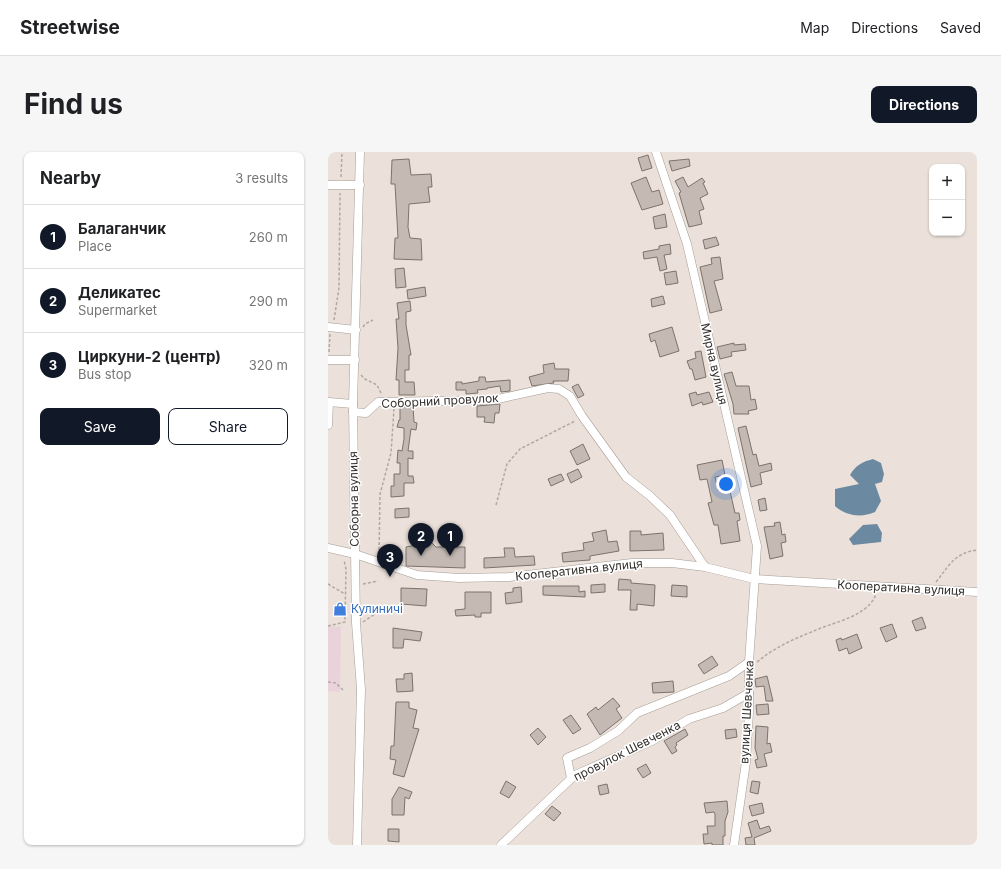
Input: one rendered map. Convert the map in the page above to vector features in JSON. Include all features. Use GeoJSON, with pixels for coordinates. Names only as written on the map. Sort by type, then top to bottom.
{"type":"FeatureCollection","features":[{"type":"Feature","properties":{"kind":"street","name":"Соборна вулиця"},"geometry":{"type":"LineString","coordinates":[[357,845],[361,689],[356,623],[353,408],[355,360],[359,329],[360,152]]}},
{"type":"Feature","properties":{"kind":"street","name":"Мирна вулиця"},"geometry":{"type":"LineString","coordinates":[[656,152],[686,244],[757,546],[754,579]]}},
{"type":"Feature","properties":{"kind":"street"},"geometry":{"type":"LineString","coordinates":[[328,185],[360,185]]}},
{"type":"Feature","properties":{"kind":"street"},"geometry":{"type":"LineString","coordinates":[[330,327],[359,329]]}},
{"type":"Feature","properties":{"kind":"street"},"geometry":{"type":"LineString","coordinates":[[328,360],[355,360]]}},
{"type":"Feature","properties":{"kind":"street","name":"Соборний провулок"},"geometry":{"type":"LineString","coordinates":[[328,425],[329,402],[366,413],[378,402],[395,403],[493,400],[548,388],[559,389],[570,396],[582,417],[626,477],[650,496],[670,515],[705,568]]}},
{"type":"Feature","properties":{"kind":"street","name":"Кооперативна вулиця"},"geometry":{"type":"LineString","coordinates":[[328,548],[355,554],[417,576],[459,578],[509,576],[632,563],[672,563],[705,568],[754,579],[977,592]]}},
{"type":"Feature","properties":{"kind":"street","name":"вулиця Шевченка"},"geometry":{"type":"LineString","coordinates":[[734,845],[746,762],[749,662],[754,579]]}},
{"type":"Feature","properties":{"kind":"street"},"geometry":{"type":"LineString","coordinates":[[571,778],[566,758],[590,748],[618,731],[637,713],[729,676],[749,662]]}},
{"type":"Feature","properties":{"kind":"street","name":"провулок Шевченка"},"geometry":{"type":"LineString","coordinates":[[501,845],[571,778],[652,741],[689,719],[723,708],[749,693]]}},
{"type":"Feature","properties":{"kind":"path"},"geometry":{"type":"LineString","coordinates":[[328,360],[330,327],[336,312],[339,288],[340,186],[342,152]]}},
{"type":"Feature","properties":{"kind":"path"},"geometry":{"type":"LineString","coordinates":[[359,329],[373,320]]}},
{"type":"Feature","properties":{"kind":"path"},"geometry":{"type":"LineString","coordinates":[[361,370],[361,375],[365,379],[377,386],[384,397],[395,403],[391,453],[380,494],[379,563]]}},
{"type":"Feature","properties":{"kind":"path"},"geometry":{"type":"LineString","coordinates":[[496,505],[507,464],[520,449],[582,417]]}},
{"type":"Feature","properties":{"kind":"path"},"geometry":{"type":"LineString","coordinates":[[930,590],[953,559],[966,551],[977,550]]}},
{"type":"Feature","properties":{"kind":"path"},"geometry":{"type":"LineString","coordinates":[[328,626],[345,622],[345,560],[338,556]]}},
{"type":"Feature","properties":{"kind":"path"},"geometry":{"type":"LineString","coordinates":[[355,585],[378,581]]}},
{"type":"Feature","properties":{"kind":"path"},"geometry":{"type":"LineString","coordinates":[[328,584],[346,595]]}},
{"type":"Feature","properties":{"kind":"path"},"geometry":{"type":"LineString","coordinates":[[749,672],[770,651],[815,630],[851,617],[866,608],[874,600],[879,586]]}},
{"type":"Feature","properties":{"kind":"path"},"geometry":{"type":"LineString","coordinates":[[328,682],[336,683],[344,691]]}},
{"type":"Feature","properties":{"kind":"shaded area"},"geometry":{"type":"Polygon","coordinates":[[[328,626],[341,627],[340,692],[328,691],[328,626]]]}},
{"type":"Feature","properties":{"kind":"water"},"geometry":{"type":"Polygon","coordinates":[[[873,459],[881,463],[884,474],[882,482],[875,484],[881,501],[875,512],[864,515],[854,515],[839,509],[835,506],[835,489],[859,484],[850,475],[860,464],[873,459]]]}},
{"type":"Feature","properties":{"kind":"water"},"geometry":{"type":"Polygon","coordinates":[[[877,524],[882,533],[881,542],[853,545],[849,539],[863,525],[877,524]]]}},
{"type":"Feature","properties":{"kind":"building"},"geometry":{"type":"Polygon","coordinates":[[[648,155],[652,168],[642,171],[638,158],[648,155]]]}},
{"type":"Feature","properties":{"kind":"building"},"geometry":{"type":"Polygon","coordinates":[[[409,159],[411,175],[431,174],[432,187],[428,187],[430,202],[409,204],[408,227],[410,238],[421,239],[422,260],[394,259],[395,238],[398,238],[395,184],[391,184],[392,160],[409,159]]]}},
{"type":"Feature","properties":{"kind":"building"},"geometry":{"type":"Polygon","coordinates":[[[689,159],[690,166],[672,171],[669,161],[689,159]]]}},
{"type":"Feature","properties":{"kind":"building"},"geometry":{"type":"Polygon","coordinates":[[[646,177],[652,192],[659,190],[663,204],[642,210],[631,183],[646,177]]]}},
{"type":"Feature","properties":{"kind":"building"},"geometry":{"type":"Polygon","coordinates":[[[683,177],[688,187],[702,178],[705,182],[703,183],[708,194],[700,198],[704,209],[699,211],[702,224],[689,227],[679,193],[681,192],[675,181],[683,177]]]}},
{"type":"Feature","properties":{"kind":"building"},"geometry":{"type":"Polygon","coordinates":[[[665,214],[667,227],[655,229],[653,217],[665,214]]]}},
{"type":"Feature","properties":{"kind":"building"},"geometry":{"type":"Polygon","coordinates":[[[716,237],[719,245],[705,249],[703,240],[716,237]]]}},
{"type":"Feature","properties":{"kind":"building"},"geometry":{"type":"Polygon","coordinates":[[[670,244],[671,254],[664,255],[667,269],[660,271],[657,257],[644,259],[643,252],[659,249],[659,246],[670,244]]]}},
{"type":"Feature","properties":{"kind":"building"},"geometry":{"type":"Polygon","coordinates":[[[720,257],[723,279],[714,281],[722,310],[710,313],[700,267],[712,264],[711,258],[720,257]]]}},
{"type":"Feature","properties":{"kind":"building"},"geometry":{"type":"Polygon","coordinates":[[[404,268],[406,287],[396,288],[395,269],[404,268]]]}},
{"type":"Feature","properties":{"kind":"building"},"geometry":{"type":"Polygon","coordinates":[[[676,271],[678,283],[666,285],[664,273],[676,271]]]}},
{"type":"Feature","properties":{"kind":"building"},"geometry":{"type":"Polygon","coordinates":[[[425,287],[426,296],[408,299],[407,290],[425,287]]]}},
{"type":"Feature","properties":{"kind":"building"},"geometry":{"type":"Polygon","coordinates":[[[663,296],[665,304],[652,307],[651,299],[663,296]]]}},
{"type":"Feature","properties":{"kind":"building"},"geometry":{"type":"Polygon","coordinates":[[[410,301],[411,311],[406,312],[406,325],[411,355],[409,355],[409,370],[405,370],[405,382],[414,382],[415,395],[399,395],[399,380],[396,380],[398,348],[396,319],[399,319],[397,303],[410,301]]]}},
{"type":"Feature","properties":{"kind":"building"},"geometry":{"type":"Polygon","coordinates":[[[672,327],[679,351],[660,357],[655,340],[651,342],[649,334],[672,327]]]}},
{"type":"Feature","properties":{"kind":"building"},"geometry":{"type":"Polygon","coordinates":[[[734,343],[734,345],[745,344],[746,350],[731,352],[732,356],[720,359],[717,347],[734,343]]]}},
{"type":"Feature","properties":{"kind":"building"},"geometry":{"type":"Polygon","coordinates":[[[701,351],[706,377],[695,380],[692,369],[690,369],[687,361],[696,358],[695,352],[701,351]]]}},
{"type":"Feature","properties":{"kind":"building"},"geometry":{"type":"Polygon","coordinates":[[[554,363],[555,369],[569,369],[568,381],[553,381],[554,383],[532,386],[529,377],[544,373],[543,365],[554,363]]]}},
{"type":"Feature","properties":{"kind":"building"},"geometry":{"type":"Polygon","coordinates":[[[732,372],[736,386],[749,386],[751,400],[755,399],[757,409],[748,411],[749,414],[734,414],[733,404],[724,374],[732,372]]]}},
{"type":"Feature","properties":{"kind":"building"},"geometry":{"type":"Polygon","coordinates":[[[479,377],[485,377],[486,382],[510,380],[510,391],[501,392],[500,386],[477,390],[478,393],[466,394],[466,390],[456,390],[456,382],[462,382],[462,384],[479,381],[479,377]]]}},
{"type":"Feature","properties":{"kind":"building"},"geometry":{"type":"Polygon","coordinates":[[[578,384],[584,395],[578,398],[572,387],[578,384]]]}},
{"type":"Feature","properties":{"kind":"building"},"geometry":{"type":"Polygon","coordinates":[[[696,392],[697,395],[709,392],[713,402],[703,405],[702,402],[692,406],[689,394],[696,392]]]}},
{"type":"Feature","properties":{"kind":"building"},"geometry":{"type":"Polygon","coordinates":[[[500,404],[499,413],[495,413],[494,423],[484,422],[485,417],[477,417],[477,406],[500,404]]]}},
{"type":"Feature","properties":{"kind":"building"},"geometry":{"type":"Polygon","coordinates":[[[400,407],[413,407],[414,422],[417,423],[416,430],[411,429],[408,451],[413,451],[413,459],[408,458],[408,476],[413,476],[414,483],[404,483],[404,496],[391,497],[391,486],[394,486],[394,474],[400,474],[400,463],[397,463],[398,450],[402,451],[404,439],[404,428],[397,427],[400,420],[400,407]]]}},
{"type":"Feature","properties":{"kind":"building"},"geometry":{"type":"Polygon","coordinates":[[[746,426],[753,455],[756,454],[759,466],[771,463],[772,470],[760,473],[762,484],[751,487],[738,428],[746,426]]]}},
{"type":"Feature","properties":{"kind":"building"},"geometry":{"type":"Polygon","coordinates":[[[583,444],[590,459],[577,465],[570,451],[583,444]]]}},
{"type":"Feature","properties":{"kind":"building"},"geometry":{"type":"Polygon","coordinates":[[[722,460],[725,475],[715,477],[718,490],[729,487],[735,513],[739,513],[740,520],[737,521],[740,541],[721,544],[718,525],[714,525],[708,503],[712,502],[707,479],[700,480],[697,465],[722,460]]]}},
{"type":"Feature","properties":{"kind":"building"},"geometry":{"type":"Polygon","coordinates":[[[578,469],[582,477],[571,483],[567,474],[578,469]]]}},
{"type":"Feature","properties":{"kind":"building"},"geometry":{"type":"Polygon","coordinates":[[[561,474],[564,480],[551,486],[548,479],[561,474]]]}},
{"type":"Feature","properties":{"kind":"building"},"geometry":{"type":"Polygon","coordinates":[[[765,498],[767,510],[760,511],[758,500],[765,498]]]}},
{"type":"Feature","properties":{"kind":"building"},"geometry":{"type":"Polygon","coordinates":[[[409,508],[409,517],[395,518],[395,509],[409,508]]]}},
{"type":"Feature","properties":{"kind":"building"},"geometry":{"type":"Polygon","coordinates":[[[780,522],[782,535],[785,534],[786,542],[781,543],[783,556],[770,559],[764,527],[775,526],[774,523],[780,522]]]}},
{"type":"Feature","properties":{"kind":"building"},"geometry":{"type":"Polygon","coordinates":[[[606,530],[608,542],[617,541],[619,551],[590,556],[590,560],[563,562],[562,553],[584,550],[583,543],[594,541],[592,533],[606,530]]]}},
{"type":"Feature","properties":{"kind":"building"},"geometry":{"type":"Polygon","coordinates":[[[630,531],[641,531],[641,535],[663,533],[664,550],[630,551],[630,531]]]}},
{"type":"Feature","properties":{"kind":"building"},"geometry":{"type":"Polygon","coordinates":[[[431,542],[436,547],[465,547],[465,568],[406,566],[406,547],[431,542]]]}},
{"type":"Feature","properties":{"kind":"building"},"geometry":{"type":"Polygon","coordinates":[[[504,548],[514,548],[515,557],[534,556],[535,565],[484,568],[484,558],[505,557],[504,548]]]}},
{"type":"Feature","properties":{"kind":"building"},"geometry":{"type":"Polygon","coordinates":[[[619,579],[631,580],[631,583],[655,585],[654,606],[637,604],[637,610],[630,610],[631,590],[618,590],[619,579]]]}},
{"type":"Feature","properties":{"kind":"building"},"geometry":{"type":"Polygon","coordinates":[[[605,584],[605,592],[591,593],[591,585],[605,584]]]}},
{"type":"Feature","properties":{"kind":"building"},"geometry":{"type":"Polygon","coordinates":[[[672,585],[687,586],[687,597],[671,596],[672,585]]]}},
{"type":"Feature","properties":{"kind":"building"},"geometry":{"type":"Polygon","coordinates":[[[543,586],[579,586],[579,592],[585,591],[585,597],[543,595],[543,586]]]}},
{"type":"Feature","properties":{"kind":"building"},"geometry":{"type":"Polygon","coordinates":[[[521,587],[522,602],[506,604],[505,593],[513,592],[513,588],[521,587]]]}},
{"type":"Feature","properties":{"kind":"building"},"geometry":{"type":"Polygon","coordinates":[[[401,588],[427,589],[426,606],[401,604],[401,588]]]}},
{"type":"Feature","properties":{"kind":"building"},"geometry":{"type":"Polygon","coordinates":[[[465,592],[491,592],[491,613],[481,613],[481,617],[475,617],[475,615],[456,616],[455,610],[465,609],[465,592]]]}},
{"type":"Feature","properties":{"kind":"building"},"geometry":{"type":"Polygon","coordinates":[[[922,617],[926,628],[916,631],[912,621],[922,617]]]}},
{"type":"Feature","properties":{"kind":"building"},"geometry":{"type":"Polygon","coordinates":[[[892,624],[897,637],[886,642],[880,628],[892,624]]]}},
{"type":"Feature","properties":{"kind":"building"},"geometry":{"type":"Polygon","coordinates":[[[393,628],[422,632],[420,641],[404,639],[403,648],[393,648],[393,628]]]}},
{"type":"Feature","properties":{"kind":"building"},"geometry":{"type":"Polygon","coordinates":[[[857,634],[862,648],[849,654],[847,648],[839,651],[836,640],[841,638],[842,640],[857,634]]]}},
{"type":"Feature","properties":{"kind":"building"},"geometry":{"type":"Polygon","coordinates":[[[712,656],[718,665],[704,674],[698,665],[712,656]]]}},
{"type":"Feature","properties":{"kind":"building"},"geometry":{"type":"Polygon","coordinates":[[[412,673],[413,691],[397,692],[396,679],[404,679],[404,674],[412,673]]]}},
{"type":"Feature","properties":{"kind":"building"},"geometry":{"type":"Polygon","coordinates":[[[767,676],[773,701],[766,701],[764,686],[756,687],[755,679],[767,676]]]}},
{"type":"Feature","properties":{"kind":"building"},"geometry":{"type":"Polygon","coordinates":[[[673,681],[674,692],[653,693],[652,683],[673,681]]]}},
{"type":"Feature","properties":{"kind":"building"},"geometry":{"type":"Polygon","coordinates":[[[613,698],[620,706],[616,709],[622,718],[600,735],[587,714],[596,707],[598,710],[613,698]]]}},
{"type":"Feature","properties":{"kind":"building"},"geometry":{"type":"Polygon","coordinates":[[[396,702],[409,702],[409,708],[417,710],[413,728],[419,729],[404,777],[393,774],[396,760],[390,759],[391,746],[394,746],[396,702]]]}},
{"type":"Feature","properties":{"kind":"building"},"geometry":{"type":"Polygon","coordinates":[[[768,704],[769,714],[757,715],[756,705],[768,704]]]}},
{"type":"Feature","properties":{"kind":"building"},"geometry":{"type":"Polygon","coordinates":[[[571,715],[581,729],[573,734],[563,720],[571,715]]]}},
{"type":"Feature","properties":{"kind":"building"},"geometry":{"type":"Polygon","coordinates":[[[756,726],[768,727],[767,744],[770,743],[772,752],[764,754],[767,766],[757,768],[755,760],[758,759],[755,748],[756,726]]]}},
{"type":"Feature","properties":{"kind":"building"},"geometry":{"type":"Polygon","coordinates":[[[538,728],[546,737],[538,745],[530,735],[538,728]]]}},
{"type":"Feature","properties":{"kind":"building"},"geometry":{"type":"Polygon","coordinates":[[[685,729],[688,735],[676,743],[677,745],[675,747],[677,751],[672,754],[664,741],[685,729]]]}},
{"type":"Feature","properties":{"kind":"building"},"geometry":{"type":"Polygon","coordinates":[[[736,729],[737,737],[726,739],[725,730],[736,729]]]}},
{"type":"Feature","properties":{"kind":"building"},"geometry":{"type":"Polygon","coordinates":[[[646,764],[651,773],[643,778],[637,769],[646,764]]]}},
{"type":"Feature","properties":{"kind":"building"},"geometry":{"type":"Polygon","coordinates":[[[506,781],[516,787],[509,798],[500,793],[506,781]]]}},
{"type":"Feature","properties":{"kind":"building"},"geometry":{"type":"Polygon","coordinates":[[[752,781],[760,782],[758,794],[750,792],[752,781]]]}},
{"type":"Feature","properties":{"kind":"building"},"geometry":{"type":"Polygon","coordinates":[[[607,784],[609,793],[600,795],[598,786],[607,784]]]}},
{"type":"Feature","properties":{"kind":"building"},"geometry":{"type":"Polygon","coordinates":[[[399,787],[412,792],[409,799],[405,797],[404,815],[392,815],[392,799],[399,787]]]}},
{"type":"Feature","properties":{"kind":"building"},"geometry":{"type":"Polygon","coordinates":[[[727,801],[728,812],[725,821],[725,836],[723,836],[723,845],[712,845],[712,843],[704,844],[703,834],[708,834],[707,826],[715,826],[715,814],[714,812],[706,813],[704,803],[727,801]]]}},
{"type":"Feature","properties":{"kind":"building"},"geometry":{"type":"Polygon","coordinates":[[[762,803],[764,813],[752,816],[749,806],[762,803]]]}},
{"type":"Feature","properties":{"kind":"building"},"geometry":{"type":"Polygon","coordinates":[[[552,806],[561,813],[554,821],[545,814],[552,806]]]}},
{"type":"Feature","properties":{"kind":"building"},"geometry":{"type":"Polygon","coordinates":[[[757,820],[760,829],[769,826],[771,831],[754,838],[755,845],[746,845],[745,838],[752,837],[748,823],[757,820]]]}},
{"type":"Feature","properties":{"kind":"building"},"geometry":{"type":"Polygon","coordinates":[[[388,829],[399,829],[399,842],[388,841],[388,829]]]}},
{"type":"Feature","properties":{"kind":"place","name":"Деликатес"},"geometry":{"type":"Point","coordinates":[421,556]}},
{"type":"Feature","properties":{"kind":"place","name":"Балаганчик"},"geometry":{"type":"Point","coordinates":[450,556]}},
{"type":"Feature","properties":{"kind":"place","name":"Циркуни-2 (центр)"},"geometry":{"type":"Point","coordinates":[390,577]}},
{"type":"Feature","properties":{"kind":"place","name":"Кулиничі"},"geometry":{"type":"Point","coordinates":[340,609]}}]}
